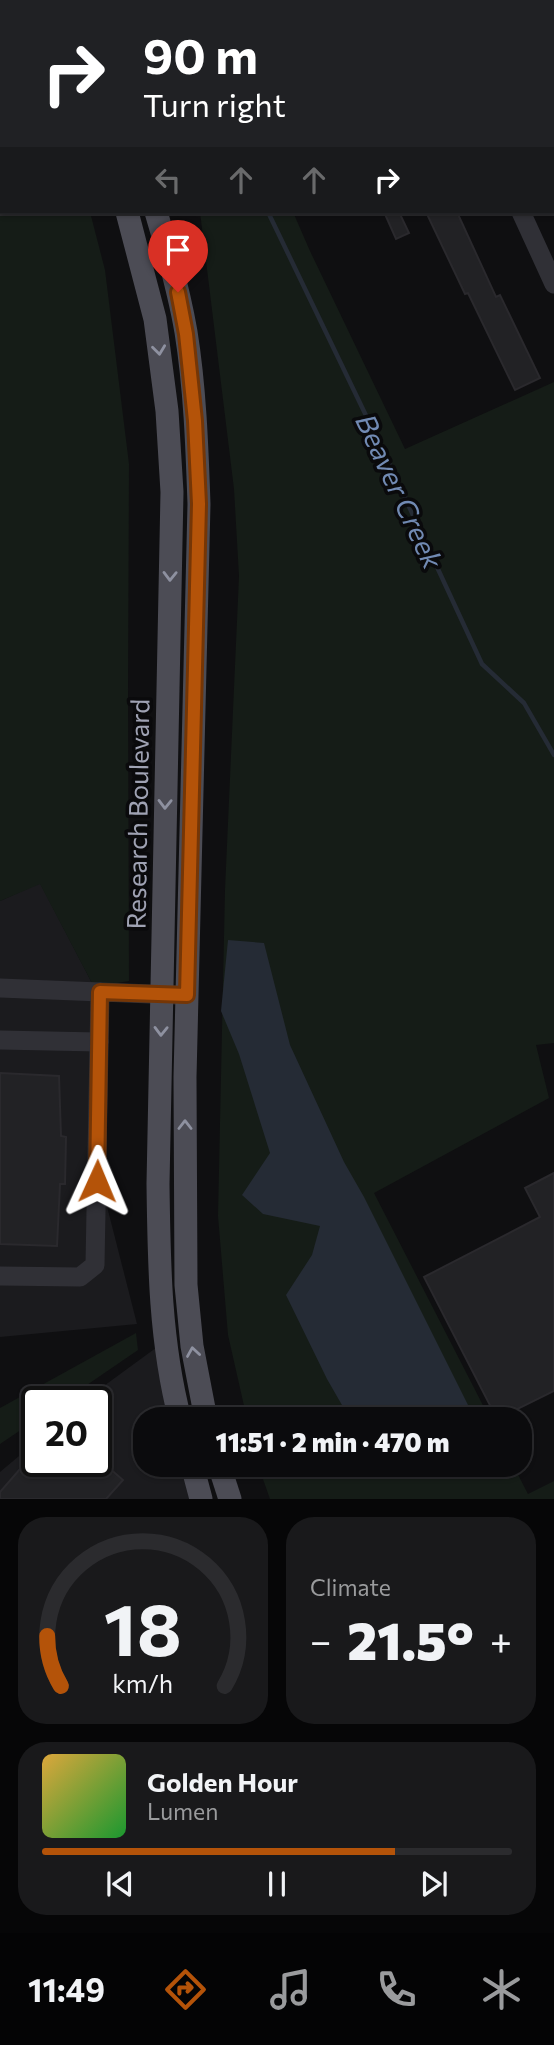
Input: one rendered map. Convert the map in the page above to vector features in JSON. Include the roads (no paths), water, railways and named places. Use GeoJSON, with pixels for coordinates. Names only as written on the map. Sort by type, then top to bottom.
{"type":"FeatureCollection","features":[{"type":"Feature","properties":{"kind":"main road","name":"Research Boulevard"},"geometry":{"type":"LineString","coordinates":[[128,214],[155,319],[167,411],[172,492],[158,1184],[164,1342],[177,1407]]}},
{"type":"Feature","properties":{"kind":"main road","name":"Research Boulevard"},"geometry":{"type":"LineString","coordinates":[[157,214],[174,272],[186,334],[195,421],[198,490],[185,1077],[186,1285],[192,1346],[204,1407]]}},
{"type":"Feature","properties":{"kind":"main road"},"geometry":{"type":"LineString","coordinates":[[195,1477],[201,1499]]}},
{"type":"Feature","properties":{"kind":"main road"},"geometry":{"type":"LineString","coordinates":[[223,1477],[230,1499]]}},
{"type":"Feature","properties":{"kind":"street"},"geometry":{"type":"LineString","coordinates":[[522,214],[554,284]]}},
{"type":"Feature","properties":{"kind":"street"},"geometry":{"type":"LineString","coordinates":[[536,244],[554,234]]}},
{"type":"Feature","properties":{"kind":"street"},"geometry":{"type":"LineString","coordinates":[[0,988],[187,995]]}},
{"type":"Feature","properties":{"kind":"street"},"geometry":{"type":"LineString","coordinates":[[0,1276],[80,1277],[95,1265],[100,992]]}},
{"type":"Feature","properties":{"kind":"street"},"geometry":{"type":"LineString","coordinates":[[0,1040],[99,1042]]}},
{"type":"Feature","properties":{"kind":"waterway","name":"Beaver Creek"},"geometry":{"type":"LineString","coordinates":[[269,214],[482,664],[524,703],[554,755]]}}]}
